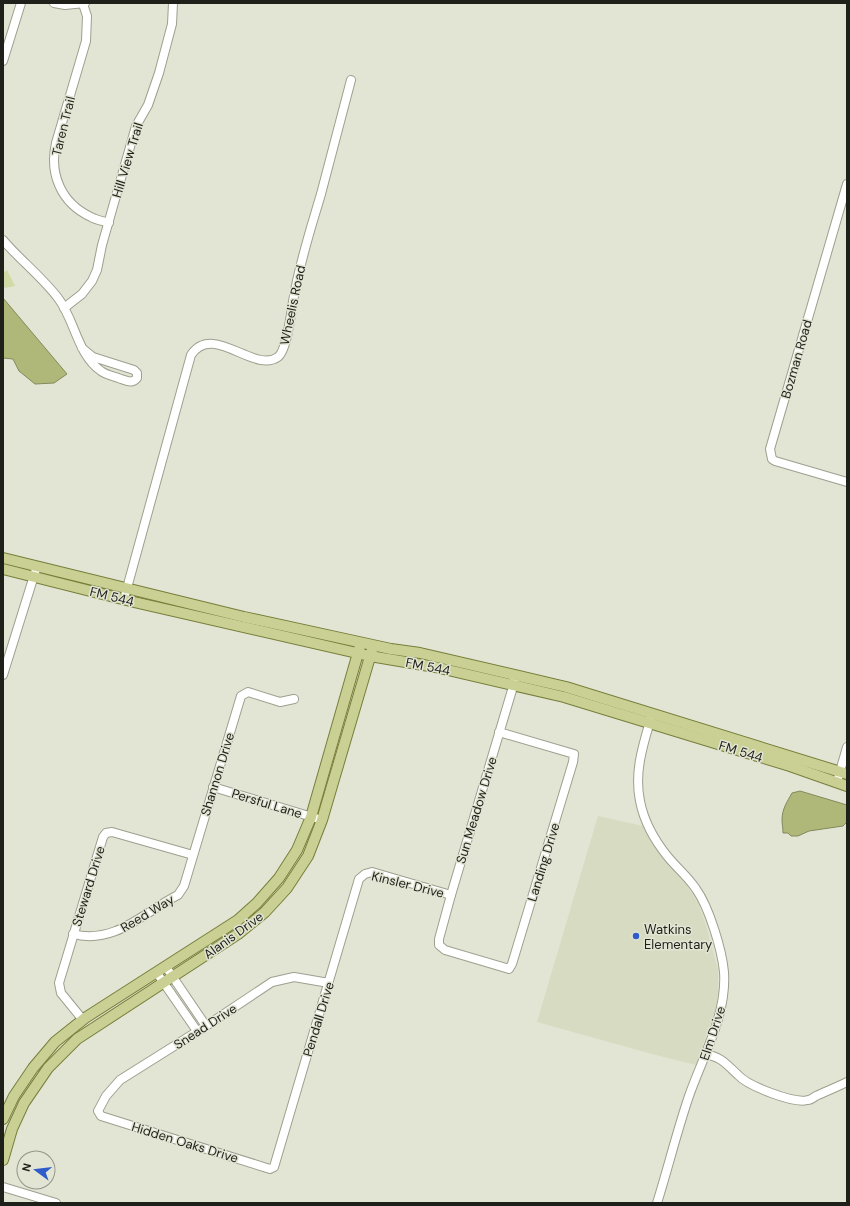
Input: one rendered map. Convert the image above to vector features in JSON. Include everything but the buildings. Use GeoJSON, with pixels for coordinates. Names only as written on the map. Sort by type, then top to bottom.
{"type":"FeatureCollection","features":[{"type":"Feature","properties":{"kind":"main road","name":"FM 544"},"geometry":{"type":"LineString","coordinates":[[3,558],[37,566],[125,594],[370,656],[566,687],[847,786]]}},
{"type":"Feature","properties":{"kind":"main road","name":"FM 544"},"geometry":{"type":"LineString","coordinates":[[3,569],[34,577],[244,617],[373,645],[420,653],[515,680]]}},
{"type":"Feature","properties":{"kind":"main road","name":"Alanis Drive"},"geometry":{"type":"LineString","coordinates":[[3,1119],[14,1096],[33,1068],[55,1042],[83,1020],[238,920],[258,902],[279,878],[297,850],[311,817],[361,642]]}},
{"type":"Feature","properties":{"kind":"main road","name":"Alanis Drive"},"geometry":{"type":"LineString","coordinates":[[3,1160],[12,1129],[24,1102],[48,1068],[77,1039],[238,934],[265,912],[287,888],[308,856],[322,820],[373,645]]}},
{"type":"Feature","properties":{"kind":"main road","name":"FM 544"},"geometry":{"type":"LineString","coordinates":[[651,718],[843,773]]}},
{"type":"Feature","properties":{"kind":"street"},"geometry":{"type":"LineString","coordinates":[[3,61],[21,3]]}},
{"type":"Feature","properties":{"kind":"street"},"geometry":{"type":"LineString","coordinates":[[54,3],[65,5],[84,3]]}},
{"type":"Feature","properties":{"kind":"street","name":"Taren Trail"},"geometry":{"type":"LineString","coordinates":[[84,3],[86,16],[86,41],[56,143],[54,169],[58,185],[68,200],[79,210],[92,218],[109,223]]}},
{"type":"Feature","properties":{"kind":"street","name":"Hill View Trail"},"geometry":{"type":"LineString","coordinates":[[64,308],[82,294],[92,281],[97,270],[102,245],[136,126],[148,105],[159,73],[172,24],[173,3]]}},
{"type":"Feature","properties":{"kind":"street","name":"Wheelis Road"},"geometry":{"type":"LineString","coordinates":[[125,594],[191,355],[199,347],[211,344],[230,348],[262,360],[274,359],[282,352],[286,339],[297,280],[351,80]]}},
{"type":"Feature","properties":{"kind":"street","name":"Bozman Road"},"geometry":{"type":"LineString","coordinates":[[847,184],[770,448],[772,459],[775,461],[847,482]]}},
{"type":"Feature","properties":{"kind":"street"},"geometry":{"type":"LineString","coordinates":[[3,240],[50,289],[64,308],[69,316],[82,348],[90,362],[102,372],[130,382],[137,378],[137,373],[134,370],[93,357],[82,348]]}},
{"type":"Feature","properties":{"kind":"street"},"geometry":{"type":"LineString","coordinates":[[3,676],[37,566]]}},
{"type":"Feature","properties":{"kind":"street","name":"Sun Meadow Drive"},"geometry":{"type":"LineString","coordinates":[[439,945],[439,938],[451,895],[515,680]]}},
{"type":"Feature","properties":{"kind":"street","name":"Shannon Drive"},"geometry":{"type":"LineString","coordinates":[[193,855],[239,698],[248,692],[280,702],[294,699]]}},
{"type":"Feature","properties":{"kind":"street","name":"Elm Drive"},"geometry":{"type":"LineString","coordinates":[[651,718],[641,752],[638,774],[640,801],[652,834],[659,846],[689,879],[702,899],[720,950],[724,970],[723,998],[719,1017],[690,1096],[657,1203]]}},
{"type":"Feature","properties":{"kind":"street","name":"Landing Drive"},"geometry":{"type":"LineString","coordinates":[[439,945],[445,950],[509,969],[524,927],[573,762],[574,754],[499,732]]}},
{"type":"Feature","properties":{"kind":"street"},"geometry":{"type":"LineString","coordinates":[[836,782],[843,773],[847,747]]}},
{"type":"Feature","properties":{"kind":"street","name":"Persful Lane"},"geometry":{"type":"LineString","coordinates":[[213,787],[322,820]]}},
{"type":"Feature","properties":{"kind":"street","name":"Steward Drive"},"geometry":{"type":"LineString","coordinates":[[83,1020],[61,993],[59,983],[102,840],[106,833],[115,832],[193,855]]}},
{"type":"Feature","properties":{"kind":"street","name":"Reed Way"},"geometry":{"type":"LineString","coordinates":[[73,934],[94,937],[109,935],[123,929],[178,894],[184,886],[193,855]]}},
{"type":"Feature","properties":{"kind":"street","name":"Kinsler Drive"},"geometry":{"type":"LineString","coordinates":[[364,874],[372,872],[451,895]]}},
{"type":"Feature","properties":{"kind":"street","name":"Pendall Drive"},"geometry":{"type":"LineString","coordinates":[[274,1167],[359,879],[364,874]]}},
{"type":"Feature","properties":{"kind":"street"},"geometry":{"type":"LineString","coordinates":[[166,967],[206,1026]]}},
{"type":"Feature","properties":{"kind":"street"},"geometry":{"type":"LineString","coordinates":[[157,973],[198,1031]]}},
{"type":"Feature","properties":{"kind":"street","name":"Snead Drive"},"geometry":{"type":"LineString","coordinates":[[98,1111],[106,1096],[120,1080],[206,1026],[272,982],[294,977],[329,983]]}},
{"type":"Feature","properties":{"kind":"street"},"geometry":{"type":"LineString","coordinates":[[705,1055],[712,1055],[721,1060],[739,1077],[746,1081],[771,1093],[796,1101],[809,1100],[847,1082]]}},
{"type":"Feature","properties":{"kind":"street","name":"Hidden Oaks Drive"},"geometry":{"type":"LineString","coordinates":[[98,1111],[101,1116],[270,1169],[274,1167]]}},
{"type":"Feature","properties":{"kind":"street"},"geometry":{"type":"LineString","coordinates":[[3,1187],[56,1203]]}},
{"type":"Feature","properties":{"kind":"shaded area"},"geometry":{"type":"Polygon","coordinates":[[[7,270],[15,286],[5,288],[3,284],[3,273],[7,270]]]}},
{"type":"Feature","properties":{"kind":"shaded area"},"geometry":{"type":"Polygon","coordinates":[[[3,298],[67,374],[54,383],[35,384],[19,371],[13,359],[3,358],[3,298]]]}},
{"type":"Feature","properties":{"kind":"shaded area"},"geometry":{"type":"Polygon","coordinates":[[[800,791],[847,805],[847,822],[843,826],[809,831],[798,836],[791,836],[788,833],[783,833],[782,816],[785,806],[792,793],[800,791]]]}},
{"type":"Feature","properties":{"kind":"shaded area","name":"Watkins Elementary"},"geometry":{"type":"Polygon","coordinates":[[[598,816],[643,826],[663,859],[686,884],[698,903],[706,925],[718,970],[718,992],[716,1008],[696,1065],[537,1022],[598,816]]]}},
{"type":"Feature","properties":{"kind":"place","name":"Watkins Elementary"},"geometry":{"type":"Point","coordinates":[636,936]}}]}
